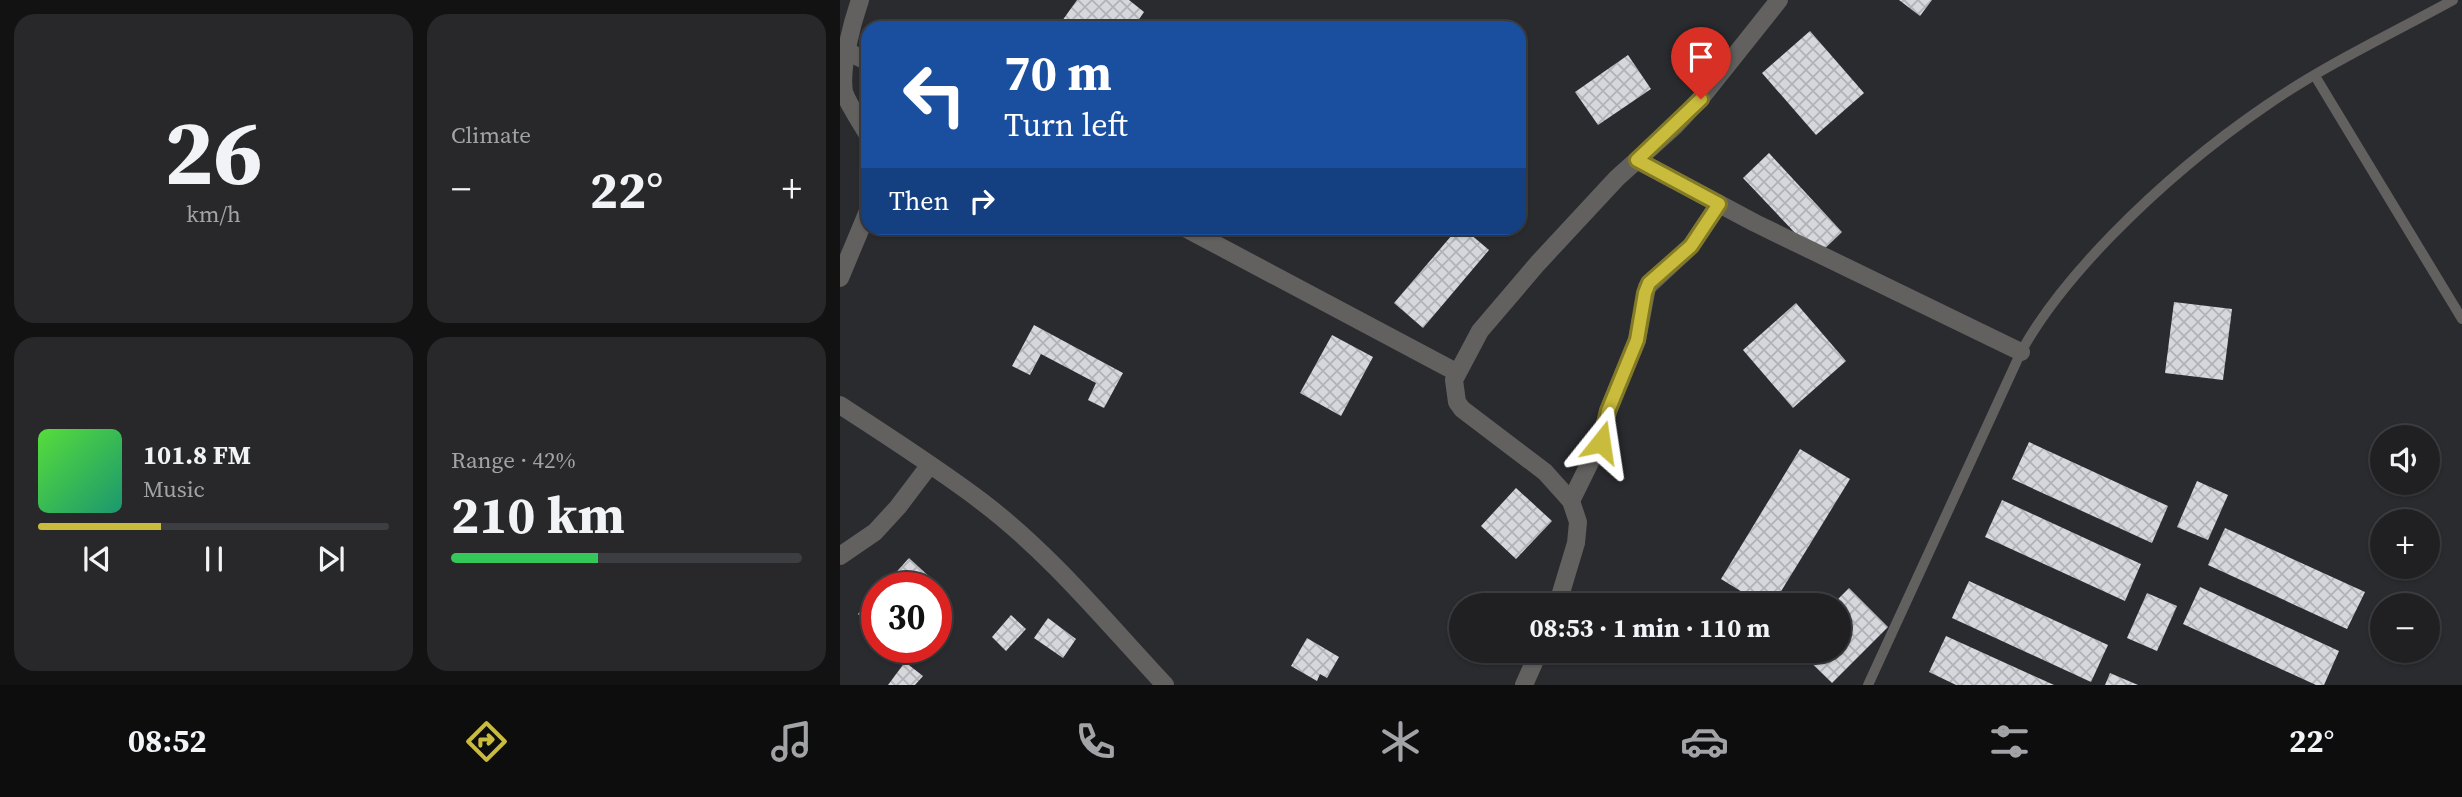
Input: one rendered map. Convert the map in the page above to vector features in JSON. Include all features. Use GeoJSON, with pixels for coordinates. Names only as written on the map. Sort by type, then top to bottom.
{"type":"FeatureCollection","features":[{"type":"Feature","properties":{"kind":"street"},"geometry":{"type":"LineString","coordinates":[[860,0],[845,50],[842,74],[844,92],[861,122]]}},
{"type":"Feature","properties":{"kind":"street"},"geometry":{"type":"LineString","coordinates":[[1562,593],[1576,543],[1578,522],[1571,501],[1545,472],[1462,409],[1454,391],[1456,372],[1480,331],[1538,263],[1637,160],[1701,99],[1779,0]]}},
{"type":"Feature","properties":{"kind":"street"},"geometry":{"type":"LineString","coordinates":[[845,50],[861,58]]}},
{"type":"Feature","properties":{"kind":"street"},"geometry":{"type":"LineString","coordinates":[[1637,160],[1719,204],[2021,352]]}},
{"type":"Feature","properties":{"kind":"street"},"geometry":{"type":"LineString","coordinates":[[1571,501],[1601,442],[1608,411],[1637,340],[1649,283],[1691,246],[1719,204]]}},
{"type":"Feature","properties":{"kind":"street"},"geometry":{"type":"LineString","coordinates":[[840,278],[861,228]]}},
{"type":"Feature","properties":{"kind":"street"},"geometry":{"type":"LineString","coordinates":[[1198,235],[1456,372]]}},
{"type":"Feature","properties":{"kind":"street"},"geometry":{"type":"LineString","coordinates":[[840,405],[981,502],[1029,542],[1165,685]]}},
{"type":"Feature","properties":{"kind":"street"},"geometry":{"type":"LineString","coordinates":[[840,556],[874,532],[898,507],[929,466]]}},
{"type":"Feature","properties":{"kind":"street"},"geometry":{"type":"LineString","coordinates":[[1524,685],[1534,663]]}},
{"type":"Feature","properties":{"kind":"lane"},"geometry":{"type":"LineString","coordinates":[[1868,685],[2021,352],[2034,328],[2089,259],[2134,212],[2199,154],[2268,104],[2452,0]]}},
{"type":"Feature","properties":{"kind":"lane"},"geometry":{"type":"LineString","coordinates":[[2315,76],[2462,319]]}},
{"type":"Feature","properties":{"kind":"building"},"geometry":{"type":"Polygon","coordinates":[[[1077,0],[1129,0],[1144,12],[1138,21],[1062,21],[1077,0]]]}},
{"type":"Feature","properties":{"kind":"building"},"geometry":{"type":"Polygon","coordinates":[[[1899,0],[1932,0],[1920,16],[1899,0]]]}},
{"type":"Feature","properties":{"kind":"building"},"geometry":{"type":"Polygon","coordinates":[[[1810,31],[1864,93],[1816,135],[1762,73],[1810,31]]]}},
{"type":"Feature","properties":{"kind":"building"},"geometry":{"type":"Polygon","coordinates":[[[1628,55],[1651,89],[1598,125],[1575,92],[1628,55]]]}},
{"type":"Feature","properties":{"kind":"building"},"geometry":{"type":"Polygon","coordinates":[[[1769,153],[1842,232],[1817,256],[1743,178],[1769,153]]]}},
{"type":"Feature","properties":{"kind":"building"},"geometry":{"type":"Polygon","coordinates":[[[1452,235],[1471,235],[1489,250],[1423,328],[1394,303],[1452,235]]]}},
{"type":"Feature","properties":{"kind":"building"},"geometry":{"type":"Polygon","coordinates":[[[2174,302],[2232,309],[2223,380],[2165,373],[2174,302]]]}},
{"type":"Feature","properties":{"kind":"building"},"geometry":{"type":"Polygon","coordinates":[[[1796,303],[1846,361],[1793,408],[1743,350],[1796,303]]]}},
{"type":"Feature","properties":{"kind":"building"},"geometry":{"type":"Polygon","coordinates":[[[1034,325],[1123,373],[1104,408],[1088,400],[1096,383],[1041,354],[1030,375],[1012,366],[1034,325]]]}},
{"type":"Feature","properties":{"kind":"building"},"geometry":{"type":"Polygon","coordinates":[[[1332,335],[1373,357],[1341,416],[1300,393],[1332,335]]]}},
{"type":"Feature","properties":{"kind":"building"},"geometry":{"type":"Polygon","coordinates":[[[2029,442],[2168,506],[2152,543],[2012,479],[2029,442]]]}},
{"type":"Feature","properties":{"kind":"building"},"geometry":{"type":"Polygon","coordinates":[[[1800,449],[1850,479],[1780,593],[1744,593],[1721,579],[1800,449]]]}},
{"type":"Feature","properties":{"kind":"building"},"geometry":{"type":"Polygon","coordinates":[[[2197,481],[2228,495],[2208,540],[2177,527],[2197,481]]]}},
{"type":"Feature","properties":{"kind":"building"},"geometry":{"type":"Polygon","coordinates":[[[1516,488],[1552,521],[1516,559],[1481,526],[1516,488]]]}},
{"type":"Feature","properties":{"kind":"building"},"geometry":{"type":"Polygon","coordinates":[[[2002,500],[2141,564],[2125,601],[1985,537],[2002,500]]]}},
{"type":"Feature","properties":{"kind":"building"},"geometry":{"type":"Polygon","coordinates":[[[2225,528],[2365,592],[2347,629],[2208,565],[2225,528]]]}},
{"type":"Feature","properties":{"kind":"building"},"geometry":{"type":"Polygon","coordinates":[[[909,558],[924,572],[896,572],[909,558]]]}},
{"type":"Feature","properties":{"kind":"building"},"geometry":{"type":"Polygon","coordinates":[[[1969,581],[2108,645],[2091,682],[1952,618],[1969,581]]]}},
{"type":"Feature","properties":{"kind":"building"},"geometry":{"type":"Polygon","coordinates":[[[2200,587],[2339,651],[2324,685],[2316,685],[2183,624],[2200,587]]]}},
{"type":"Feature","properties":{"kind":"building"},"geometry":{"type":"Polygon","coordinates":[[[1849,588],[1888,627],[1832,683],[1811,663],[1851,663],[1851,593],[1844,593],[1849,588]]]}},
{"type":"Feature","properties":{"kind":"building"},"geometry":{"type":"Polygon","coordinates":[[[2147,593],[2177,606],[2157,651],[2127,638],[2147,593]]]}},
{"type":"Feature","properties":{"kind":"building"},"geometry":{"type":"Polygon","coordinates":[[[1011,615],[1026,629],[1006,651],[992,637],[1011,615]]]}},
{"type":"Feature","properties":{"kind":"building"},"geometry":{"type":"Polygon","coordinates":[[[1048,618],[1076,639],[1063,658],[1034,638],[1048,618]]]}},
{"type":"Feature","properties":{"kind":"building"},"geometry":{"type":"Polygon","coordinates":[[[1946,636],[2054,685],[1956,685],[1929,672],[1946,636]]]}},
{"type":"Feature","properties":{"kind":"building"},"geometry":{"type":"Polygon","coordinates":[[[1307,638],[1339,657],[1327,678],[1320,674],[1317,681],[1291,666],[1307,638]]]}},
{"type":"Feature","properties":{"kind":"building"},"geometry":{"type":"Polygon","coordinates":[[[904,663],[923,676],[915,685],[888,685],[904,663]]]}},
{"type":"Feature","properties":{"kind":"building"},"geometry":{"type":"Polygon","coordinates":[[[2110,673],[2138,685],[2105,685],[2110,673]]]}},
{"type":"Feature","properties":{"kind":"route"},"geometry":{"type":"LineString","coordinates":[[1601,442],[1608,411],[1637,340],[1649,283],[1691,246],[1719,204],[1637,160],[1701,99]]}}]}
